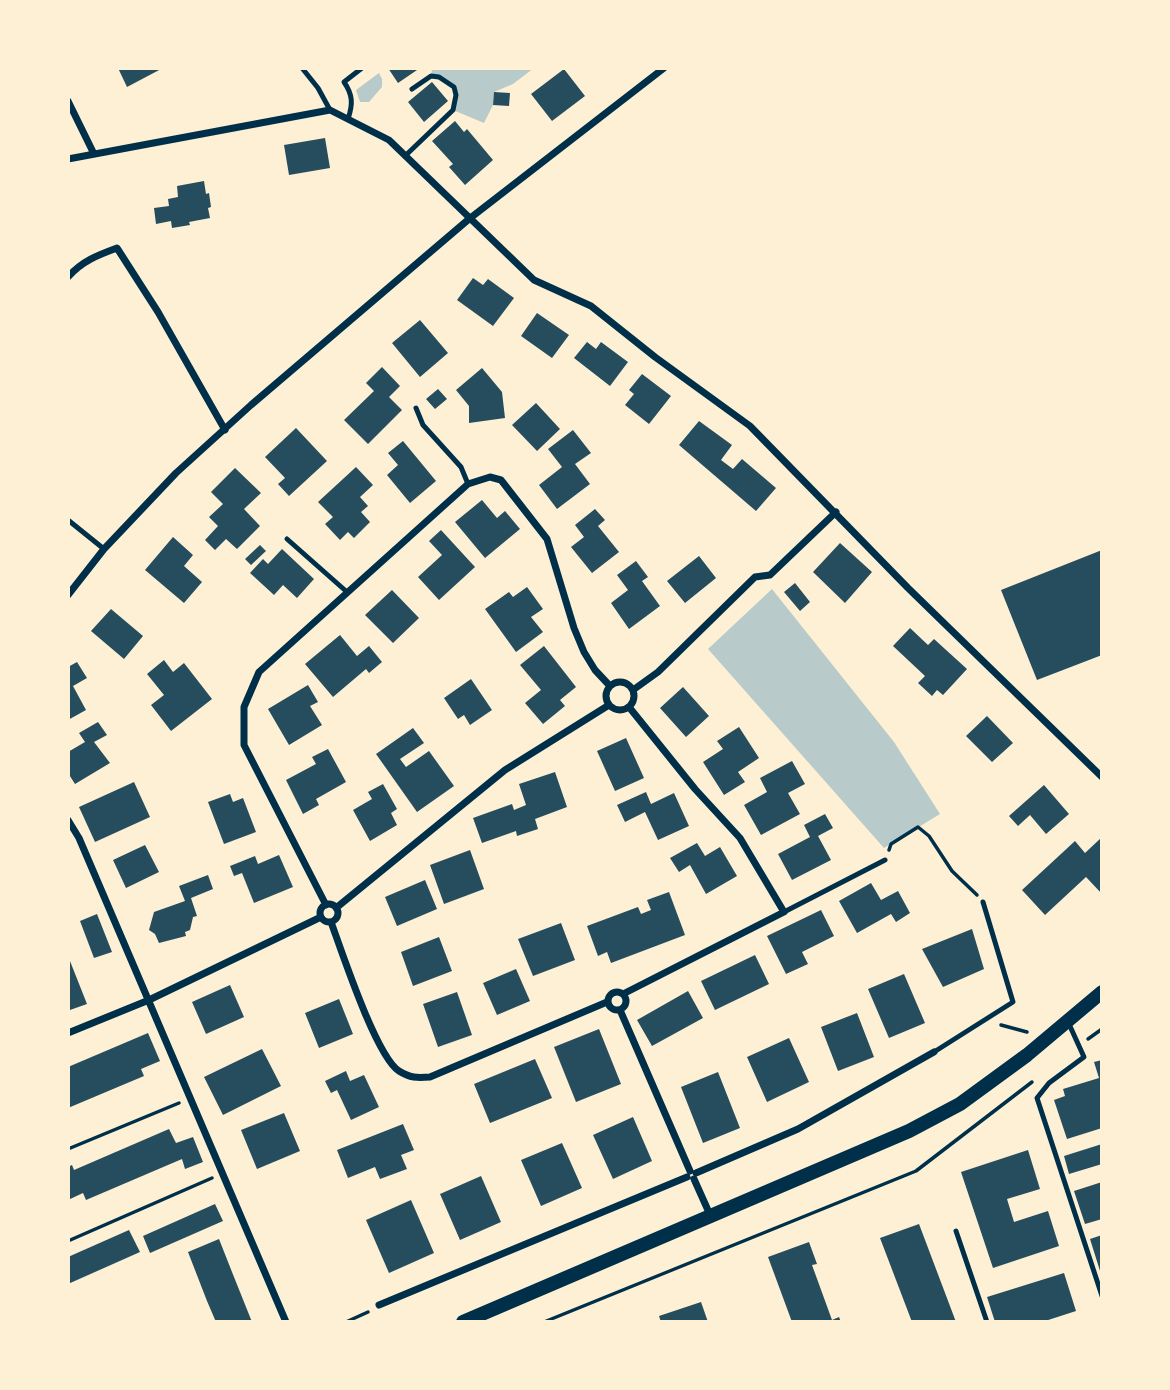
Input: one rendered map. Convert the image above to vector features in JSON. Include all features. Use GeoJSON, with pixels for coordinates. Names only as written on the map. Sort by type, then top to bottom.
{"type":"FeatureCollection","features":[{"type":"Feature","properties":{"kind":"main road"},"geometry":{"type":"LineString","coordinates":[[463,1322],[909,1131],[960,1104],[1041,1043],[1102,992]]}},
{"type":"Feature","properties":{"kind":"street"},"geometry":{"type":"LineString","coordinates":[[68,595],[104,548],[176,472],[251,405],[469,219],[664,68]]}},
{"type":"Feature","properties":{"kind":"street"},"geometry":{"type":"LineString","coordinates":[[68,100],[94,154]]}},
{"type":"Feature","properties":{"kind":"street"},"geometry":{"type":"LineString","coordinates":[[68,159],[330,110],[389,140],[534,280],[591,306],[655,357],[750,426],[908,588],[1102,777]]}},
{"type":"Feature","properties":{"kind":"street"},"geometry":{"type":"LineString","coordinates":[[68,277],[92,257],[117,248],[158,312],[225,430]]}},
{"type":"Feature","properties":{"kind":"street"},"geometry":{"type":"LineString","coordinates":[[336,908],[326,905],[244,745],[244,707],[259,672],[468,484],[490,478],[501,480],[547,540],[584,652],[595,670],[610,686]]}},
{"type":"Feature","properties":{"kind":"street"},"geometry":{"type":"LineString","coordinates":[[633,690],[658,672],[755,577],[770,575],[836,512]]}},
{"type":"Feature","properties":{"kind":"street"},"geometry":{"type":"LineString","coordinates":[[610,686],[622,682],[633,690]]}},
{"type":"Feature","properties":{"kind":"street"},"geometry":{"type":"LineString","coordinates":[[610,686],[606,697],[609,705],[621,710],[629,707],[633,701],[633,690]]}},
{"type":"Feature","properties":{"kind":"street"},"geometry":{"type":"LineString","coordinates":[[336,908],[505,770],[609,705]]}},
{"type":"Feature","properties":{"kind":"street"},"geometry":{"type":"LineString","coordinates":[[331,922],[372,1030],[396,1070],[413,1079],[430,1077],[607,1002],[614,992],[623,994],[784,912],[740,838],[695,789],[629,707]]}},
{"type":"Feature","properties":{"kind":"street"},"geometry":{"type":"LineString","coordinates":[[68,820],[79,838],[286,1322]]}},
{"type":"Feature","properties":{"kind":"street"},"geometry":{"type":"LineString","coordinates":[[326,905],[320,911],[321,917],[331,922]]}},
{"type":"Feature","properties":{"kind":"street"},"geometry":{"type":"LineString","coordinates":[[331,922],[337,916],[336,908]]}},
{"type":"Feature","properties":{"kind":"street"},"geometry":{"type":"LineString","coordinates":[[68,1034],[149,1000],[321,917]]}},
{"type":"Feature","properties":{"kind":"street"},"geometry":{"type":"LineString","coordinates":[[620,1010],[626,1003],[623,994]]}},
{"type":"Feature","properties":{"kind":"street"},"geometry":{"type":"LineString","coordinates":[[607,1002],[612,1009],[620,1010]]}},
{"type":"Feature","properties":{"kind":"street"},"geometry":{"type":"LineString","coordinates":[[620,1010],[711,1217]]}},
{"type":"Feature","properties":{"kind":"street"},"geometry":{"type":"LineString","coordinates":[[379,1306],[798,1129],[934,1052]]}},
{"type":"Feature","properties":{"kind":"lane"},"geometry":{"type":"LineString","coordinates":[[302,68],[318,88],[330,110]]}},
{"type":"Feature","properties":{"kind":"lane"},"geometry":{"type":"LineString","coordinates":[[348,119],[353,105],[350,91],[344,82],[362,68]]}},
{"type":"Feature","properties":{"kind":"lane"},"geometry":{"type":"LineString","coordinates":[[405,156],[453,110],[455,102],[454,87],[439,77],[431,75],[412,89]]}},
{"type":"Feature","properties":{"kind":"lane"},"geometry":{"type":"LineString","coordinates":[[416,408],[423,425],[461,467],[468,484]]}},
{"type":"Feature","properties":{"kind":"lane"},"geometry":{"type":"LineString","coordinates":[[68,520],[104,548]]}},
{"type":"Feature","properties":{"kind":"lane"},"geometry":{"type":"LineString","coordinates":[[287,538],[347,592]]}},
{"type":"Feature","properties":{"kind":"lane"},"geometry":{"type":"LineString","coordinates":[[784,912],[886,860]]}},
{"type":"Feature","properties":{"kind":"lane"},"geometry":{"type":"LineString","coordinates":[[934,1052],[1013,1002],[983,902]]}},
{"type":"Feature","properties":{"kind":"lane"},"geometry":{"type":"LineString","coordinates":[[1067,1020],[1084,1057],[1049,1083],[1037,1098],[1102,1296]]}},
{"type":"Feature","properties":{"kind":"lane"},"geometry":{"type":"LineString","coordinates":[[956,1231],[987,1322]]}},
{"type":"Feature","properties":{"kind":"path"},"geometry":{"type":"LineString","coordinates":[[886,860],[891,844],[918,827],[929,836],[952,871],[983,902]]}},
{"type":"Feature","properties":{"kind":"path"},"geometry":{"type":"LineString","coordinates":[[985,1020],[1030,1033],[1041,1043]]}},
{"type":"Feature","properties":{"kind":"path"},"geometry":{"type":"LineString","coordinates":[[1079,1046],[1102,1029]]}},
{"type":"Feature","properties":{"kind":"path"},"geometry":{"type":"LineString","coordinates":[[544,1322],[916,1171],[1036,1080]]}},
{"type":"Feature","properties":{"kind":"path"},"geometry":{"type":"LineString","coordinates":[[68,1149],[190,1098]]}},
{"type":"Feature","properties":{"kind":"path"},"geometry":{"type":"LineString","coordinates":[[68,1241],[222,1174]]}},
{"type":"Feature","properties":{"kind":"path"},"geometry":{"type":"LineString","coordinates":[[346,1322],[379,1306]]}},
{"type":"Feature","properties":{"kind":"shaded area"},"geometry":{"type":"Polygon","coordinates":[[[432,68],[534,68],[513,84],[494,92],[493,105],[484,123],[453,110],[454,87],[431,76],[432,68]]]}},
{"type":"Feature","properties":{"kind":"shaded area"},"geometry":{"type":"Polygon","coordinates":[[[379,73],[382,87],[369,102],[360,102],[356,90],[379,73]]]}},
{"type":"Feature","properties":{"kind":"shaded area"},"geometry":{"type":"Polygon","coordinates":[[[772,589],[894,742],[940,814],[884,848],[708,649],[772,589]]]}},
{"type":"Feature","properties":{"kind":"building"},"geometry":{"type":"Polygon","coordinates":[[[118,68],[163,68],[127,87],[118,68]]]}},
{"type":"Feature","properties":{"kind":"building"},"geometry":{"type":"Polygon","coordinates":[[[388,68],[420,68],[398,83],[388,68]]]}},
{"type":"Feature","properties":{"kind":"building"},"geometry":{"type":"Polygon","coordinates":[[[564,69],[585,96],[552,121],[531,94],[564,69]]]}},
{"type":"Feature","properties":{"kind":"building"},"geometry":{"type":"Polygon","coordinates":[[[432,82],[448,101],[424,122],[408,102],[432,82]]]}},
{"type":"Feature","properties":{"kind":"building"},"geometry":{"type":"Polygon","coordinates":[[[494,92],[510,93],[509,106],[493,105],[494,92]]]}},
{"type":"Feature","properties":{"kind":"building"},"geometry":{"type":"Polygon","coordinates":[[[455,121],[464,132],[467,129],[493,160],[465,185],[449,167],[453,164],[432,141],[455,121]]]}},
{"type":"Feature","properties":{"kind":"building"},"geometry":{"type":"Polygon","coordinates":[[[325,138],[330,168],[289,175],[284,145],[325,138]]]}},
{"type":"Feature","properties":{"kind":"building"},"geometry":{"type":"Polygon","coordinates":[[[204,181],[206,194],[209,193],[210,218],[172,228],[171,221],[156,224],[154,208],[169,206],[168,199],[178,197],[177,186],[204,181]]]}},
{"type":"Feature","properties":{"kind":"building"},"geometry":{"type":"Polygon","coordinates":[[[473,278],[483,285],[488,279],[514,298],[493,326],[457,300],[473,278]]]}},
{"type":"Feature","properties":{"kind":"building"},"geometry":{"type":"Polygon","coordinates":[[[537,313],[569,335],[552,358],[521,336],[537,313]]]}},
{"type":"Feature","properties":{"kind":"building"},"geometry":{"type":"Polygon","coordinates":[[[420,320],[448,353],[420,377],[392,343],[420,320]]]}},
{"type":"Feature","properties":{"kind":"building"},"geometry":{"type":"Polygon","coordinates":[[[587,342],[596,349],[601,342],[628,362],[610,386],[574,358],[587,342]]]}},
{"type":"Feature","properties":{"kind":"building"},"geometry":{"type":"Polygon","coordinates":[[[382,367],[400,386],[389,397],[402,410],[368,444],[344,420],[374,391],[366,383],[382,367]]]}},
{"type":"Feature","properties":{"kind":"building"},"geometry":{"type":"Polygon","coordinates":[[[482,368],[502,392],[505,418],[469,423],[469,406],[456,390],[482,368]]]}},
{"type":"Feature","properties":{"kind":"building"},"geometry":{"type":"Polygon","coordinates":[[[642,374],[671,396],[649,424],[625,405],[634,394],[629,390],[642,374]]]}},
{"type":"Feature","properties":{"kind":"building"},"geometry":{"type":"Polygon","coordinates":[[[438,389],[447,399],[435,409],[426,399],[438,389]]]}},
{"type":"Feature","properties":{"kind":"building"},"geometry":{"type":"Polygon","coordinates":[[[536,403],[560,429],[537,451],[512,425],[536,403]]]}},
{"type":"Feature","properties":{"kind":"building"},"geometry":{"type":"Polygon","coordinates":[[[699,421],[732,445],[721,460],[733,469],[742,459],[776,488],[756,511],[679,445],[699,421]]]}},
{"type":"Feature","properties":{"kind":"building"},"geometry":{"type":"Polygon","coordinates":[[[296,428],[327,461],[289,496],[278,484],[285,478],[265,457],[296,428]]]}},
{"type":"Feature","properties":{"kind":"building"},"geometry":{"type":"Polygon","coordinates":[[[573,430],[591,453],[575,464],[590,484],[557,509],[539,485],[562,467],[548,449],[573,430]]]}},
{"type":"Feature","properties":{"kind":"building"},"geometry":{"type":"Polygon","coordinates":[[[403,441],[436,481],[410,503],[387,475],[398,465],[388,453],[403,441]]]}},
{"type":"Feature","properties":{"kind":"building"},"geometry":{"type":"Polygon","coordinates":[[[356,467],[373,485],[360,497],[368,506],[361,512],[370,522],[354,538],[348,532],[340,540],[325,524],[333,517],[318,502],[356,467]]]}},
{"type":"Feature","properties":{"kind":"building"},"geometry":{"type":"Polygon","coordinates":[[[235,468],[261,493],[244,509],[260,526],[237,549],[226,539],[215,550],[205,540],[218,526],[209,517],[223,504],[211,492],[235,468]]]}},
{"type":"Feature","properties":{"kind":"building"},"geometry":{"type":"Polygon","coordinates":[[[482,500],[497,518],[505,511],[520,529],[485,558],[455,522],[482,500]]]}},
{"type":"Feature","properties":{"kind":"building"},"geometry":{"type":"Polygon","coordinates":[[[595,509],[605,520],[598,526],[619,552],[592,573],[571,547],[584,537],[575,525],[595,509]]]}},
{"type":"Feature","properties":{"kind":"building"},"geometry":{"type":"Polygon","coordinates":[[[441,530],[475,567],[439,600],[418,577],[442,555],[429,541],[441,530]]]}},
{"type":"Feature","properties":{"kind":"building"},"geometry":{"type":"Polygon","coordinates":[[[173,537],[193,555],[184,566],[202,582],[184,603],[145,570],[173,537]]]}},
{"type":"Feature","properties":{"kind":"building"},"geometry":{"type":"Polygon","coordinates":[[[840,543],[872,572],[845,603],[813,572],[840,543]]]}},
{"type":"Feature","properties":{"kind":"building"},"geometry":{"type":"Polygon","coordinates":[[[260,545],[266,551],[251,565],[245,559],[260,545]]]}},
{"type":"Feature","properties":{"kind":"building"},"geometry":{"type":"Polygon","coordinates":[[[282,549],[314,579],[297,598],[283,585],[274,595],[250,573],[263,559],[268,564],[282,549]]]}},
{"type":"Feature","properties":{"kind":"building"},"geometry":{"type":"Polygon","coordinates":[[[1102,550],[1102,655],[1037,680],[1001,590],[1102,550]]]}},
{"type":"Feature","properties":{"kind":"building"},"geometry":{"type":"Polygon","coordinates":[[[699,556],[716,578],[685,603],[667,581],[699,556]]]}},
{"type":"Feature","properties":{"kind":"building"},"geometry":{"type":"Polygon","coordinates":[[[636,561],[648,577],[642,581],[660,606],[629,629],[611,603],[628,590],[617,575],[636,561]]]}},
{"type":"Feature","properties":{"kind":"building"},"geometry":{"type":"Polygon","coordinates":[[[795,583],[810,602],[800,611],[784,592],[795,583]]]}},
{"type":"Feature","properties":{"kind":"building"},"geometry":{"type":"Polygon","coordinates":[[[527,587],[543,609],[531,617],[543,632],[516,652],[485,609],[509,592],[513,597],[527,587]]]}},
{"type":"Feature","properties":{"kind":"building"},"geometry":{"type":"Polygon","coordinates":[[[392,590],[419,618],[393,643],[365,615],[392,590]]]}},
{"type":"Feature","properties":{"kind":"building"},"geometry":{"type":"Polygon","coordinates":[[[111,609],[143,636],[124,659],[91,631],[111,609]]]}},
{"type":"Feature","properties":{"kind":"building"},"geometry":{"type":"Polygon","coordinates":[[[910,628],[928,645],[934,639],[967,669],[943,695],[937,690],[932,696],[918,683],[925,676],[893,646],[910,628]]]}},
{"type":"Feature","properties":{"kind":"building"},"geometry":{"type":"Polygon","coordinates":[[[340,635],[357,656],[369,646],[382,662],[369,673],[366,669],[333,697],[305,664],[340,635]]]}},
{"type":"Feature","properties":{"kind":"building"},"geometry":{"type":"Polygon","coordinates":[[[544,646],[576,687],[560,700],[565,706],[543,724],[525,703],[541,690],[520,665],[544,646]]]}},
{"type":"Feature","properties":{"kind":"building"},"geometry":{"type":"Polygon","coordinates":[[[164,660],[173,672],[184,663],[212,699],[171,731],[151,705],[164,695],[147,674],[164,660]]]}},
{"type":"Feature","properties":{"kind":"building"},"geometry":{"type":"Polygon","coordinates":[[[77,662],[87,678],[73,686],[86,710],[68,720],[68,667],[77,662]]]}},
{"type":"Feature","properties":{"kind":"building"},"geometry":{"type":"Polygon","coordinates":[[[471,679],[492,710],[470,725],[464,715],[458,719],[444,698],[471,679]]]}},
{"type":"Feature","properties":{"kind":"building"},"geometry":{"type":"Polygon","coordinates":[[[308,685],[318,702],[310,706],[322,725],[289,745],[268,709],[308,685]]]}},
{"type":"Feature","properties":{"kind":"building"},"geometry":{"type":"Polygon","coordinates":[[[683,687],[709,716],[686,737],[660,708],[683,687]]]}},
{"type":"Feature","properties":{"kind":"building"},"geometry":{"type":"Polygon","coordinates":[[[987,716],[1013,743],[992,762],[966,736],[987,716]]]}},
{"type":"Feature","properties":{"kind":"building"},"geometry":{"type":"Polygon","coordinates":[[[98,722],[107,735],[94,742],[110,763],[75,784],[68,773],[68,752],[85,742],[79,733],[98,722]]]}},
{"type":"Feature","properties":{"kind":"building"},"geometry":{"type":"Polygon","coordinates":[[[739,727],[759,758],[738,772],[745,782],[724,795],[703,762],[723,749],[717,741],[739,727]]]}},
{"type":"Feature","properties":{"kind":"building"},"geometry":{"type":"Polygon","coordinates":[[[413,728],[424,743],[400,759],[406,767],[429,751],[454,786],[417,812],[376,754],[413,728]]]}},
{"type":"Feature","properties":{"kind":"building"},"geometry":{"type":"Polygon","coordinates":[[[626,738],[644,778],[615,791],[597,751],[626,738]]]}},
{"type":"Feature","properties":{"kind":"building"},"geometry":{"type":"Polygon","coordinates":[[[328,749],[346,782],[316,799],[319,805],[303,814],[286,780],[316,764],[312,757],[328,749]]]}},
{"type":"Feature","properties":{"kind":"building"},"geometry":{"type":"Polygon","coordinates":[[[792,761],[805,784],[788,793],[800,814],[761,835],[744,805],[767,792],[760,778],[792,761]]]}},
{"type":"Feature","properties":{"kind":"building"},"geometry":{"type":"Polygon","coordinates":[[[555,772],[567,807],[535,819],[538,829],[517,836],[516,831],[482,843],[473,818],[512,804],[514,810],[526,805],[519,784],[555,772]]]}},
{"type":"Feature","properties":{"kind":"building"},"geometry":{"type":"Polygon","coordinates":[[[134,782],[150,817],[95,842],[79,807],[134,782]]]}},
{"type":"Feature","properties":{"kind":"building"},"geometry":{"type":"Polygon","coordinates":[[[383,784],[397,809],[391,813],[397,825],[370,841],[353,810],[372,799],[368,792],[383,784]]]}},
{"type":"Feature","properties":{"kind":"building"},"geometry":{"type":"Polygon","coordinates":[[[1044,785],[1069,814],[1046,834],[1030,815],[1018,826],[1009,816],[1044,785]]]}},
{"type":"Feature","properties":{"kind":"building"},"geometry":{"type":"Polygon","coordinates":[[[646,792],[651,804],[674,793],[689,826],[658,840],[645,812],[625,822],[617,805],[646,792]]]}},
{"type":"Feature","properties":{"kind":"building"},"geometry":{"type":"Polygon","coordinates":[[[230,794],[233,802],[243,798],[256,832],[224,844],[208,802],[230,794]]]}},
{"type":"Feature","properties":{"kind":"building"},"geometry":{"type":"Polygon","coordinates":[[[825,814],[833,828],[818,836],[831,860],[792,880],[778,854],[810,837],[804,825],[825,814]]]}},
{"type":"Feature","properties":{"kind":"building"},"geometry":{"type":"Polygon","coordinates":[[[1102,837],[1102,894],[1086,877],[1045,915],[1022,890],[1075,841],[1085,853],[1102,837]]]}},
{"type":"Feature","properties":{"kind":"building"},"geometry":{"type":"Polygon","coordinates":[[[697,843],[705,856],[720,847],[737,876],[706,894],[690,865],[679,872],[670,858],[697,843]]]}},
{"type":"Feature","properties":{"kind":"building"},"geometry":{"type":"Polygon","coordinates":[[[145,845],[159,872],[126,888],[113,860],[145,845]]]}},
{"type":"Feature","properties":{"kind":"building"},"geometry":{"type":"Polygon","coordinates":[[[470,850],[484,889],[444,904],[430,865],[470,850]]]}},
{"type":"Feature","properties":{"kind":"building"},"geometry":{"type":"Polygon","coordinates":[[[279,855],[293,887],[254,903],[242,873],[234,876],[230,866],[255,856],[258,864],[279,855]]]}},
{"type":"Feature","properties":{"kind":"building"},"geometry":{"type":"Polygon","coordinates":[[[208,875],[213,889],[191,898],[197,916],[193,917],[190,930],[185,932],[186,936],[159,943],[155,934],[149,930],[154,912],[185,901],[179,886],[208,875]]]}},
{"type":"Feature","properties":{"kind":"building"},"geometry":{"type":"Polygon","coordinates":[[[425,880],[437,909],[397,926],[385,897],[425,880]]]}},
{"type":"Feature","properties":{"kind":"building"},"geometry":{"type":"Polygon","coordinates":[[[871,883],[881,900],[898,891],[910,913],[896,922],[891,914],[857,933],[839,901],[871,883]]]}},
{"type":"Feature","properties":{"kind":"building"},"geometry":{"type":"Polygon","coordinates":[[[669,892],[685,935],[611,963],[607,952],[598,956],[587,926],[638,907],[641,914],[651,910],[647,900],[669,892]]]}},
{"type":"Feature","properties":{"kind":"building"},"geometry":{"type":"Polygon","coordinates":[[[821,910],[834,936],[802,952],[808,964],[786,974],[767,936],[821,910]]]}},
{"type":"Feature","properties":{"kind":"building"},"geometry":{"type":"Polygon","coordinates":[[[97,914],[112,952],[94,958],[80,921],[97,914]]]}},
{"type":"Feature","properties":{"kind":"building"},"geometry":{"type":"Polygon","coordinates":[[[561,923],[575,960],[533,976],[518,939],[561,923]]]}},
{"type":"Feature","properties":{"kind":"building"},"geometry":{"type":"Polygon","coordinates":[[[972,929],[984,969],[943,987],[922,949],[972,929]]]}},
{"type":"Feature","properties":{"kind":"building"},"geometry":{"type":"Polygon","coordinates":[[[439,937],[452,971],[413,986],[401,952],[439,937]]]}},
{"type":"Feature","properties":{"kind":"building"},"geometry":{"type":"Polygon","coordinates":[[[755,955],[769,984],[715,1010],[701,981],[755,955]]]}},
{"type":"Feature","properties":{"kind":"building"},"geometry":{"type":"Polygon","coordinates":[[[68,956],[87,1004],[70,1010],[68,1007],[68,956]]]}},
{"type":"Feature","properties":{"kind":"building"},"geometry":{"type":"Polygon","coordinates":[[[516,969],[530,1001],[497,1015],[483,983],[516,969]]]}},
{"type":"Feature","properties":{"kind":"building"},"geometry":{"type":"Polygon","coordinates":[[[904,974],[925,1023],[889,1038],[868,989],[904,974]]]}},
{"type":"Feature","properties":{"kind":"building"},"geometry":{"type":"Polygon","coordinates":[[[230,985],[244,1017],[206,1034],[192,1002],[230,985]]]}},
{"type":"Feature","properties":{"kind":"building"},"geometry":{"type":"Polygon","coordinates":[[[688,991],[703,1018],[652,1046],[637,1020],[688,991]]]}},
{"type":"Feature","properties":{"kind":"building"},"geometry":{"type":"Polygon","coordinates":[[[457,992],[472,1035],[438,1047],[423,1004],[457,992]]]}},
{"type":"Feature","properties":{"kind":"building"},"geometry":{"type":"Polygon","coordinates":[[[339,999],[353,1034],[319,1048],[305,1013],[339,999]]]}},
{"type":"Feature","properties":{"kind":"building"},"geometry":{"type":"Polygon","coordinates":[[[857,1013],[874,1057],[838,1071],[821,1027],[857,1013]]]}},
{"type":"Feature","properties":{"kind":"building"},"geometry":{"type":"Polygon","coordinates":[[[599,1029],[621,1084],[576,1102],[554,1047],[599,1029]]]}},
{"type":"Feature","properties":{"kind":"building"},"geometry":{"type":"Polygon","coordinates":[[[148,1033],[160,1061],[141,1069],[144,1076],[68,1108],[68,1067],[148,1033]]]}},
{"type":"Feature","properties":{"kind":"building"},"geometry":{"type":"Polygon","coordinates":[[[789,1038],[809,1082],[767,1102],[747,1057],[789,1038]]]}},
{"type":"Feature","properties":{"kind":"building"},"geometry":{"type":"Polygon","coordinates":[[[262,1049],[281,1086],[223,1115],[204,1077],[262,1049]]]}},
{"type":"Feature","properties":{"kind":"building"},"geometry":{"type":"Polygon","coordinates":[[[535,1059],[552,1098],[490,1123],[474,1084],[535,1059]]]}},
{"type":"Feature","properties":{"kind":"building"},"geometry":{"type":"Polygon","coordinates":[[[1102,1060],[1102,1128],[1067,1139],[1054,1100],[1065,1096],[1063,1089],[1099,1078],[1094,1062],[1102,1060]]]}},
{"type":"Feature","properties":{"kind":"building"},"geometry":{"type":"Polygon","coordinates":[[[346,1071],[350,1081],[364,1075],[379,1107],[351,1120],[337,1090],[331,1093],[325,1081],[346,1071]]]}},
{"type":"Feature","properties":{"kind":"building"},"geometry":{"type":"Polygon","coordinates":[[[718,1072],[740,1128],[703,1143],[681,1087],[718,1072]]]}},
{"type":"Feature","properties":{"kind":"building"},"geometry":{"type":"Polygon","coordinates":[[[284,1113],[300,1151],[257,1169],[241,1130],[284,1113]]]}},
{"type":"Feature","properties":{"kind":"building"},"geometry":{"type":"Polygon","coordinates":[[[633,1117],[652,1161],[613,1179],[593,1135],[633,1117]]]}},
{"type":"Feature","properties":{"kind":"building"},"geometry":{"type":"Polygon","coordinates":[[[403,1124],[414,1150],[401,1155],[407,1169],[380,1179],[375,1167],[348,1178],[337,1150],[403,1124]]]}},
{"type":"Feature","properties":{"kind":"building"},"geometry":{"type":"Polygon","coordinates":[[[169,1129],[176,1143],[193,1137],[203,1162],[185,1169],[182,1159],[86,1200],[83,1193],[68,1200],[68,1167],[72,1165],[74,1170],[169,1129]]]}},
{"type":"Feature","properties":{"kind":"building"},"geometry":{"type":"Polygon","coordinates":[[[562,1143],[582,1188],[541,1206],[521,1160],[562,1143]]]}},
{"type":"Feature","properties":{"kind":"building"},"geometry":{"type":"Polygon","coordinates":[[[1102,1144],[1102,1164],[1069,1174],[1064,1156],[1102,1144]]]}},
{"type":"Feature","properties":{"kind":"building"},"geometry":{"type":"Polygon","coordinates":[[[1028,1150],[1040,1189],[1007,1199],[1014,1222],[1048,1211],[1059,1246],[993,1268],[961,1172],[1028,1150]]]}},
{"type":"Feature","properties":{"kind":"building"},"geometry":{"type":"Polygon","coordinates":[[[481,1176],[501,1222],[460,1240],[440,1194],[481,1176]]]}},
{"type":"Feature","properties":{"kind":"building"},"geometry":{"type":"Polygon","coordinates":[[[1102,1182],[1102,1219],[1085,1224],[1074,1191],[1102,1182]]]}},
{"type":"Feature","properties":{"kind":"building"},"geometry":{"type":"Polygon","coordinates":[[[411,1200],[434,1253],[389,1273],[366,1220],[411,1200]]]}},
{"type":"Feature","properties":{"kind":"building"},"geometry":{"type":"Polygon","coordinates":[[[215,1204],[223,1221],[150,1253],[143,1236],[215,1204]]]}},
{"type":"Feature","properties":{"kind":"building"},"geometry":{"type":"Polygon","coordinates":[[[919,1224],[956,1322],[912,1322],[880,1238],[919,1224]]]}},
{"type":"Feature","properties":{"kind":"building"},"geometry":{"type":"Polygon","coordinates":[[[129,1230],[140,1252],[68,1284],[68,1257],[129,1230]]]}},
{"type":"Feature","properties":{"kind":"building"},"geometry":{"type":"Polygon","coordinates":[[[1102,1235],[1102,1274],[1101,1274],[1090,1239],[1102,1235]]]}},
{"type":"Feature","properties":{"kind":"building"},"geometry":{"type":"Polygon","coordinates":[[[219,1239],[252,1322],[216,1322],[207,1301],[188,1252],[219,1239]]]}},
{"type":"Feature","properties":{"kind":"building"},"geometry":{"type":"Polygon","coordinates":[[[809,1242],[817,1264],[812,1265],[832,1320],[839,1317],[841,1322],[792,1322],[768,1257],[809,1242]]]}},
{"type":"Feature","properties":{"kind":"building"},"geometry":{"type":"Polygon","coordinates":[[[1064,1273],[1076,1311],[1042,1322],[995,1322],[987,1297],[1064,1273]]]}},
{"type":"Feature","properties":{"kind":"building"},"geometry":{"type":"Polygon","coordinates":[[[701,1302],[708,1322],[661,1322],[659,1316],[701,1302]]]}}]}
